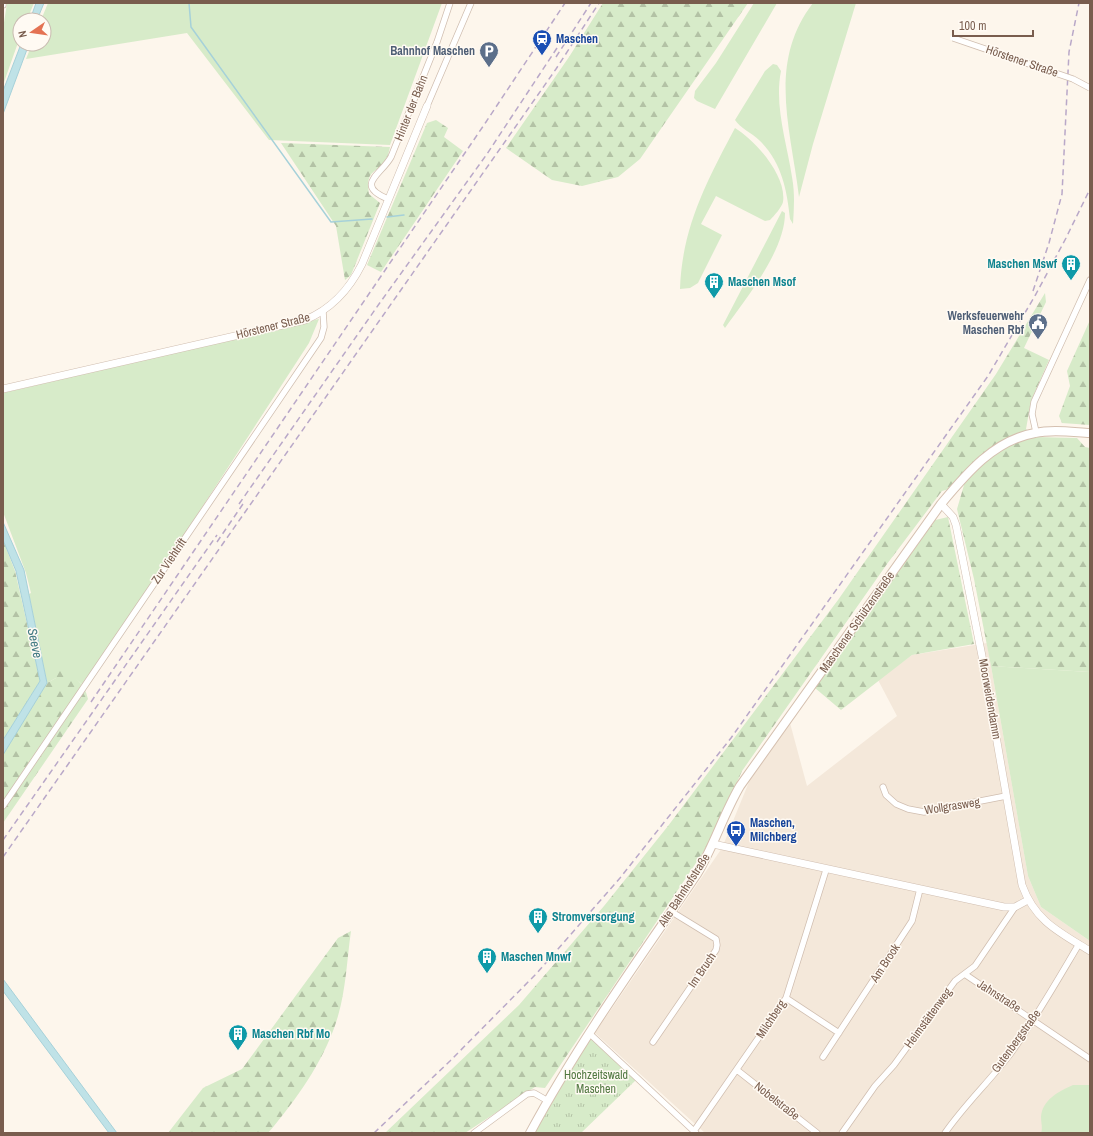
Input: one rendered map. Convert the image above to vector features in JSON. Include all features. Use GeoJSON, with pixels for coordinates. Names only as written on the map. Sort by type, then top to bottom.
{"type":"FeatureCollection","features":[{"type":"Feature","properties":{"kind":"main road","name":"Maschener Schützenstraße"},"geometry":{"type":"LineString","coordinates":[[713,844],[727,809],[740,786],[941,504],[964,476],[995,450],[1016,438],[1036,432],[1090,433]]}},
{"type":"Feature","properties":{"kind":"main road","name":"Alte Bahnhofstraße"},"geometry":{"type":"LineString","coordinates":[[530,1133],[548,1100],[589,1033],[697,874],[713,844]]}},
{"type":"Feature","properties":{"kind":"street","name":"Hinter der Bahn"},"geometry":{"type":"LineString","coordinates":[[388,199],[374,192],[371,186],[372,180],[387,164],[391,157],[437,42],[450,3]]}},
{"type":"Feature","properties":{"kind":"street","name":"Hörstener Straße"},"geometry":{"type":"LineString","coordinates":[[3,389],[305,320],[323,312],[344,293],[354,280],[471,3]]}},
{"type":"Feature","properties":{"kind":"street","name":"Hörstener Straße"},"geometry":{"type":"LineString","coordinates":[[953,38],[1073,79],[1090,88]]}},
{"type":"Feature","properties":{"kind":"street"},"geometry":{"type":"LineString","coordinates":[[1036,432],[1032,414],[1034,402],[1090,280]]}},
{"type":"Feature","properties":{"kind":"street","name":"Zur Viehtrift"},"geometry":{"type":"LineString","coordinates":[[3,806],[321,338],[324,327],[323,312]]}},
{"type":"Feature","properties":{"kind":"street","name":"Moorweidendamm"},"geometry":{"type":"LineString","coordinates":[[941,504],[953,517],[956,525],[982,656],[1022,885],[1028,900]]}},
{"type":"Feature","properties":{"kind":"street","name":"Wollgrasweg"},"geometry":{"type":"LineString","coordinates":[[883,787],[886,795],[896,804],[908,809],[924,812],[1006,796]]}},
{"type":"Feature","properties":{"kind":"street","name":"Alte Bahnhofstraße"},"geometry":{"type":"LineString","coordinates":[[713,844],[826,870],[1015,907]]}},
{"type":"Feature","properties":{"kind":"street","name":"Milchberg"},"geometry":{"type":"LineString","coordinates":[[695,1132],[786,998],[826,870]]}},
{"type":"Feature","properties":{"kind":"street","name":"Am Brook"},"geometry":{"type":"LineString","coordinates":[[823,1057],[912,921],[920,889]]}},
{"type":"Feature","properties":{"kind":"street"},"geometry":{"type":"LineString","coordinates":[[1015,907],[1028,900],[1043,920],[1090,950]]}},
{"type":"Feature","properties":{"kind":"street","name":"Heimstättenweg"},"geometry":{"type":"LineString","coordinates":[[842,1133],[875,1086],[894,1065],[955,981],[966,975],[975,966],[1015,907]]}},
{"type":"Feature","properties":{"kind":"street","name":"Im Bruch"},"geometry":{"type":"LineString","coordinates":[[653,1042],[718,945],[716,939],[672,912]]}},
{"type":"Feature","properties":{"kind":"street","name":"Gutenbergstraße"},"geometry":{"type":"LineString","coordinates":[[945,1133],[956,1117],[1010,1054],[1034,1019],[1079,944]]}},
{"type":"Feature","properties":{"kind":"street","name":"Jahnstraße"},"geometry":{"type":"LineString","coordinates":[[966,975],[1034,1019],[1090,1059]]}},
{"type":"Feature","properties":{"kind":"street"},"geometry":{"type":"LineString","coordinates":[[786,998],[839,1033]]}},
{"type":"Feature","properties":{"kind":"street"},"geometry":{"type":"LineString","coordinates":[[589,1033],[695,1132]]}},
{"type":"Feature","properties":{"kind":"street","name":"Nobelstraße"},"geometry":{"type":"LineString","coordinates":[[737,1070],[817,1133]]}},
{"type":"Feature","properties":{"kind":"street"},"geometry":{"type":"LineString","coordinates":[[474,1133],[527,1094],[534,1093],[548,1100]]}},
{"type":"Feature","properties":{"kind":"shaded area"},"geometry":{"type":"Polygon","coordinates":[[[987,643],[1028,876],[1041,907],[1090,941],[1090,1133],[705,1133],[595,1033],[722,848],[751,777],[790,723],[807,786],[897,716],[878,680],[912,655],[987,643]]]}},
{"type":"Feature","properties":{"kind":"green space"},"geometry":{"type":"Polygon","coordinates":[[[7,3],[34,3],[30,12],[12,12],[12,52],[15,52],[3,85],[3,29],[7,3]]]}},
{"type":"Feature","properties":{"kind":"green space"},"geometry":{"type":"Polygon","coordinates":[[[48,3],[442,3],[390,145],[269,140],[187,33],[26,59],[29,52],[52,52],[52,12],[44,12],[48,3]]]}},
{"type":"Feature","properties":{"kind":"green space"},"geometry":{"type":"Polygon","coordinates":[[[603,3],[748,3],[640,159],[618,177],[582,186],[552,180],[506,148],[569,57],[603,3]]]}},
{"type":"Feature","properties":{"kind":"green space"},"geometry":{"type":"Polygon","coordinates":[[[754,3],[777,3],[715,109],[697,101],[694,98],[695,91],[716,63],[754,3]]]}},
{"type":"Feature","properties":{"kind":"green space"},"geometry":{"type":"Polygon","coordinates":[[[813,3],[856,3],[813,144],[799,197],[788,122],[786,73],[790,49],[799,26],[813,3]]]}},
{"type":"Feature","properties":{"kind":"green space"},"geometry":{"type":"Polygon","coordinates":[[[773,64],[777,65],[781,71],[779,84],[780,111],[793,183],[793,224],[790,219],[785,186],[773,157],[759,140],[740,126],[735,120],[765,71],[773,64]]]}},
{"type":"Feature","properties":{"kind":"green space"},"geometry":{"type":"Polygon","coordinates":[[[436,120],[448,128],[444,137],[463,151],[381,272],[367,265],[427,123],[436,120]]]}},
{"type":"Feature","properties":{"kind":"green space"},"geometry":{"type":"Polygon","coordinates":[[[735,128],[752,141],[775,170],[783,192],[783,202],[778,211],[770,220],[765,221],[716,196],[701,224],[722,235],[698,283],[690,288],[680,289],[682,266],[691,225],[706,186],[735,128]]]}},
{"type":"Feature","properties":{"kind":"green space"},"geometry":{"type":"Polygon","coordinates":[[[281,143],[390,147],[383,164],[370,176],[368,186],[369,194],[380,203],[351,275],[345,280],[336,226],[281,143]]]}},
{"type":"Feature","properties":{"kind":"green space"},"geometry":{"type":"Polygon","coordinates":[[[782,211],[785,213],[783,228],[779,243],[772,258],[763,274],[725,328],[723,325],[782,211]]]}},
{"type":"Feature","properties":{"kind":"green space"},"geometry":{"type":"Polygon","coordinates":[[[1045,293],[1046,302],[1024,348],[1049,360],[1031,401],[1026,429],[1035,437],[1077,438],[1085,447],[1090,448],[1090,672],[991,666],[974,579],[957,509],[964,485],[942,491],[887,564],[742,771],[710,842],[545,1088],[535,1087],[465,1133],[385,1133],[519,1005],[604,906],[668,826],[838,600],[996,374],[1045,293]]]}},
{"type":"Feature","properties":{"kind":"green space"},"geometry":{"type":"Polygon","coordinates":[[[319,319],[309,343],[85,687],[75,678],[56,678],[47,683],[26,573],[3,512],[3,393],[319,319]]]}},
{"type":"Feature","properties":{"kind":"green space"},"geometry":{"type":"Polygon","coordinates":[[[1090,320],[1090,425],[1062,423],[1059,416],[1070,386],[1067,371],[1090,320]]]}},
{"type":"Feature","properties":{"kind":"green space"},"geometry":{"type":"Polygon","coordinates":[[[948,517],[974,644],[912,655],[841,710],[815,688],[931,521],[948,517]]]}},
{"type":"Feature","properties":{"kind":"green space"},"geometry":{"type":"Polygon","coordinates":[[[3,540],[15,571],[40,681],[3,740],[3,540]]]}},
{"type":"Feature","properties":{"kind":"green space"},"geometry":{"type":"Polygon","coordinates":[[[991,666],[1090,672],[1090,941],[1041,907],[1028,876],[991,666]]]}},
{"type":"Feature","properties":{"kind":"green space"},"geometry":{"type":"Polygon","coordinates":[[[68,668],[82,685],[88,699],[3,823],[3,753],[47,683],[56,678],[59,670],[68,668]]]}},
{"type":"Feature","properties":{"kind":"green space"},"geometry":{"type":"Polygon","coordinates":[[[351,931],[343,995],[338,1016],[327,1046],[303,1088],[268,1133],[168,1133],[203,1088],[242,1069],[338,938],[351,931]]]}},
{"type":"Feature","properties":{"kind":"green space","name":"Hochzeitswald Maschen"},"geometry":{"type":"Polygon","coordinates":[[[589,1036],[636,1080],[581,1133],[534,1133],[589,1036]]]}},
{"type":"Feature","properties":{"kind":"green space"},"geometry":{"type":"Polygon","coordinates":[[[1073,1085],[1090,1085],[1090,1133],[1041,1133],[1041,1117],[1044,1106],[1057,1093],[1073,1085]]]}},
{"type":"Feature","properties":{"kind":"water"},"geometry":{"type":"Polygon","coordinates":[[[36,3],[44,3],[40,12],[33,12],[36,3]]]}},
{"type":"Feature","properties":{"kind":"water"},"geometry":{"type":"Polygon","coordinates":[[[18,52],[26,52],[3,114],[3,91],[18,52]]]}},
{"type":"Feature","properties":{"kind":"water","name":"Seeve"},"geometry":{"type":"Polygon","coordinates":[[[3,522],[24,570],[47,683],[3,755],[3,740],[40,681],[16,571],[3,540],[3,522]]]}},
{"type":"Feature","properties":{"kind":"water"},"geometry":{"type":"Polygon","coordinates":[[[3,979],[117,1133],[109,1133],[3,991],[3,979]]]}},
{"type":"Feature","properties":{"kind":"waterway"},"geometry":{"type":"LineString","coordinates":[[189,3],[191,27],[331,222],[372,219]]}},
{"type":"Feature","properties":{"kind":"waterway"},"geometry":{"type":"LineString","coordinates":[[387,217],[404,215]]}},
{"type":"Feature","properties":{"kind":"railway"},"geometry":{"type":"LineString","coordinates":[[91,702],[486,122],[565,3]]}},
{"type":"Feature","properties":{"kind":"railway"},"geometry":{"type":"LineString","coordinates":[[556,57],[591,3]]}},
{"type":"Feature","properties":{"kind":"railway"},"geometry":{"type":"LineString","coordinates":[[3,857],[556,69],[599,3]]}},
{"type":"Feature","properties":{"kind":"railway"},"geometry":{"type":"LineString","coordinates":[[1033,291],[1049,243],[1062,194],[1069,52],[1079,3]]}},
{"type":"Feature","properties":{"kind":"railway"},"geometry":{"type":"LineString","coordinates":[[239,504],[379,304],[487,154],[557,48]]}},
{"type":"Feature","properties":{"kind":"railway"},"geometry":{"type":"LineString","coordinates":[[374,1133],[450,1061],[537,973],[620,878],[731,738],[988,376],[1036,294],[1090,189]]}},
{"type":"Feature","properties":{"kind":"railway"},"geometry":{"type":"LineString","coordinates":[[217,542],[245,501]]}},
{"type":"Feature","properties":{"kind":"railway"},"geometry":{"type":"LineString","coordinates":[[3,840],[217,535]]}},
{"type":"Feature","properties":{"kind":"place","name":"Maschen"},"geometry":{"type":"Point","coordinates":[542,56]}},
{"type":"Feature","properties":{"kind":"place","name":"Bahnhof Maschen"},"geometry":{"type":"Point","coordinates":[489,68]}},
{"type":"Feature","properties":{"kind":"place","name":"Maschen Mswf"},"geometry":{"type":"Point","coordinates":[1071,281]}},
{"type":"Feature","properties":{"kind":"place","name":"Maschen Msof"},"geometry":{"type":"Point","coordinates":[714,299]}},
{"type":"Feature","properties":{"kind":"place","name":"Werksfeuerwehr Maschen Rbf"},"geometry":{"type":"Point","coordinates":[1038,340]}},
{"type":"Feature","properties":{"kind":"place","name":"Maschen, Milchberg"},"geometry":{"type":"Point","coordinates":[736,847]}},
{"type":"Feature","properties":{"kind":"place","name":"Stromversorgung"},"geometry":{"type":"Point","coordinates":[538,934]}},
{"type":"Feature","properties":{"kind":"place","name":"Maschen Mnwf"},"geometry":{"type":"Point","coordinates":[487,974]}},
{"type":"Feature","properties":{"kind":"place","name":"Maschen Rbf Mo"},"geometry":{"type":"Point","coordinates":[238,1051]}}]}
